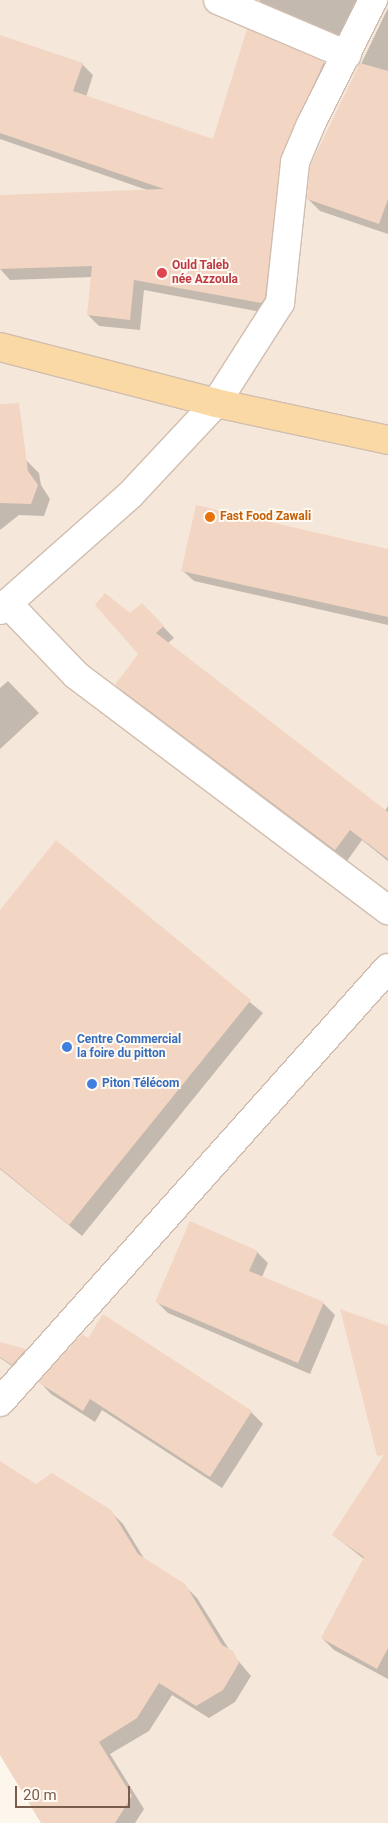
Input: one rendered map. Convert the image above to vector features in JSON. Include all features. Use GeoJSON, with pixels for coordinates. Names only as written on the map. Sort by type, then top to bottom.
{"type":"FeatureCollection","features":[{"type":"Feature","properties":{"kind":"main road"},"geometry":{"type":"LineString","coordinates":[[0,348],[216,403],[388,440]]}},
{"type":"Feature","properties":{"kind":"street"},"geometry":{"type":"LineString","coordinates":[[218,0],[347,55]]}},
{"type":"Feature","properties":{"kind":"street"},"geometry":{"type":"LineString","coordinates":[[373,0],[311,124],[295,162],[280,303],[216,403],[130,495],[4,607],[76,675],[388,910]]}},
{"type":"Feature","properties":{"kind":"street"},"geometry":{"type":"LineString","coordinates":[[0,1402],[388,968]]}},
{"type":"Feature","properties":{"kind":"shaded area"},"geometry":{"type":"Polygon","coordinates":[[[0,0],[388,0],[388,1823],[109,1823],[0,1669],[0,0]]]}},
{"type":"Feature","properties":{"kind":"building"},"geometry":{"type":"Polygon","coordinates":[[[247,29],[324,62],[281,156],[265,298],[261,303],[134,280],[130,320],[87,315],[92,266],[0,269],[0,195],[164,189],[0,133],[0,35],[83,63],[73,91],[213,139],[247,29]]]}},
{"type":"Feature","properties":{"kind":"building"},"geometry":{"type":"Polygon","coordinates":[[[360,63],[388,71],[388,199],[379,224],[307,199],[310,166],[360,63]]]}},
{"type":"Feature","properties":{"kind":"building"},"geometry":{"type":"Polygon","coordinates":[[[19,403],[28,471],[38,485],[31,504],[0,503],[0,404],[19,403]]]}},
{"type":"Feature","properties":{"kind":"building"},"geometry":{"type":"Polygon","coordinates":[[[196,505],[388,549],[388,617],[181,571],[196,505]]]}},
{"type":"Feature","properties":{"kind":"building"},"geometry":{"type":"Polygon","coordinates":[[[105,593],[130,613],[142,603],[164,626],[156,633],[388,812],[388,859],[350,830],[335,850],[115,685],[138,654],[95,605],[105,593]]]}},
{"type":"Feature","properties":{"kind":"building","name":"Piton Télécom"},"geometry":{"type":"Polygon","coordinates":[[[56,840],[251,1000],[69,1225],[0,1168],[0,910],[56,840]]]}},
{"type":"Feature","properties":{"kind":"building"},"geometry":{"type":"Polygon","coordinates":[[[190,1221],[258,1251],[249,1271],[324,1302],[298,1363],[155,1302],[190,1221]]]}},
{"type":"Feature","properties":{"kind":"building"},"geometry":{"type":"Polygon","coordinates":[[[340,1309],[388,1326],[388,1648],[377,1669],[321,1638],[364,1557],[332,1535],[384,1455],[377,1456],[340,1309]]]}},
{"type":"Feature","properties":{"kind":"building"},"geometry":{"type":"Polygon","coordinates":[[[103,1314],[252,1411],[210,1477],[90,1399],[83,1411],[38,1382],[82,1334],[88,1338],[103,1314]]]}},
{"type":"Feature","properties":{"kind":"building"},"geometry":{"type":"Polygon","coordinates":[[[0,1342],[26,1349],[12,1365],[0,1357],[0,1342]]]}},
{"type":"Feature","properties":{"kind":"building"},"geometry":{"type":"Polygon","coordinates":[[[0,1461],[36,1484],[52,1473],[111,1510],[138,1554],[185,1584],[222,1645],[233,1651],[239,1663],[223,1690],[196,1706],[159,1683],[137,1718],[99,1742],[132,1796],[115,1823],[41,1823],[0,1755],[0,1461]]]}},
{"type":"Feature","properties":{"kind":"place","name":"Ould Taleb née Azzoula"},"geometry":{"type":"Point","coordinates":[162,273]}},
{"type":"Feature","properties":{"kind":"place","name":"Fast Food Zawali"},"geometry":{"type":"Point","coordinates":[210,517]}},
{"type":"Feature","properties":{"kind":"place","name":"Centre Commercial la foire du pitton"},"geometry":{"type":"Point","coordinates":[67,1047]}},
{"type":"Feature","properties":{"kind":"place","name":"Piton Télécom"},"geometry":{"type":"Point","coordinates":[92,1084]}}]}
